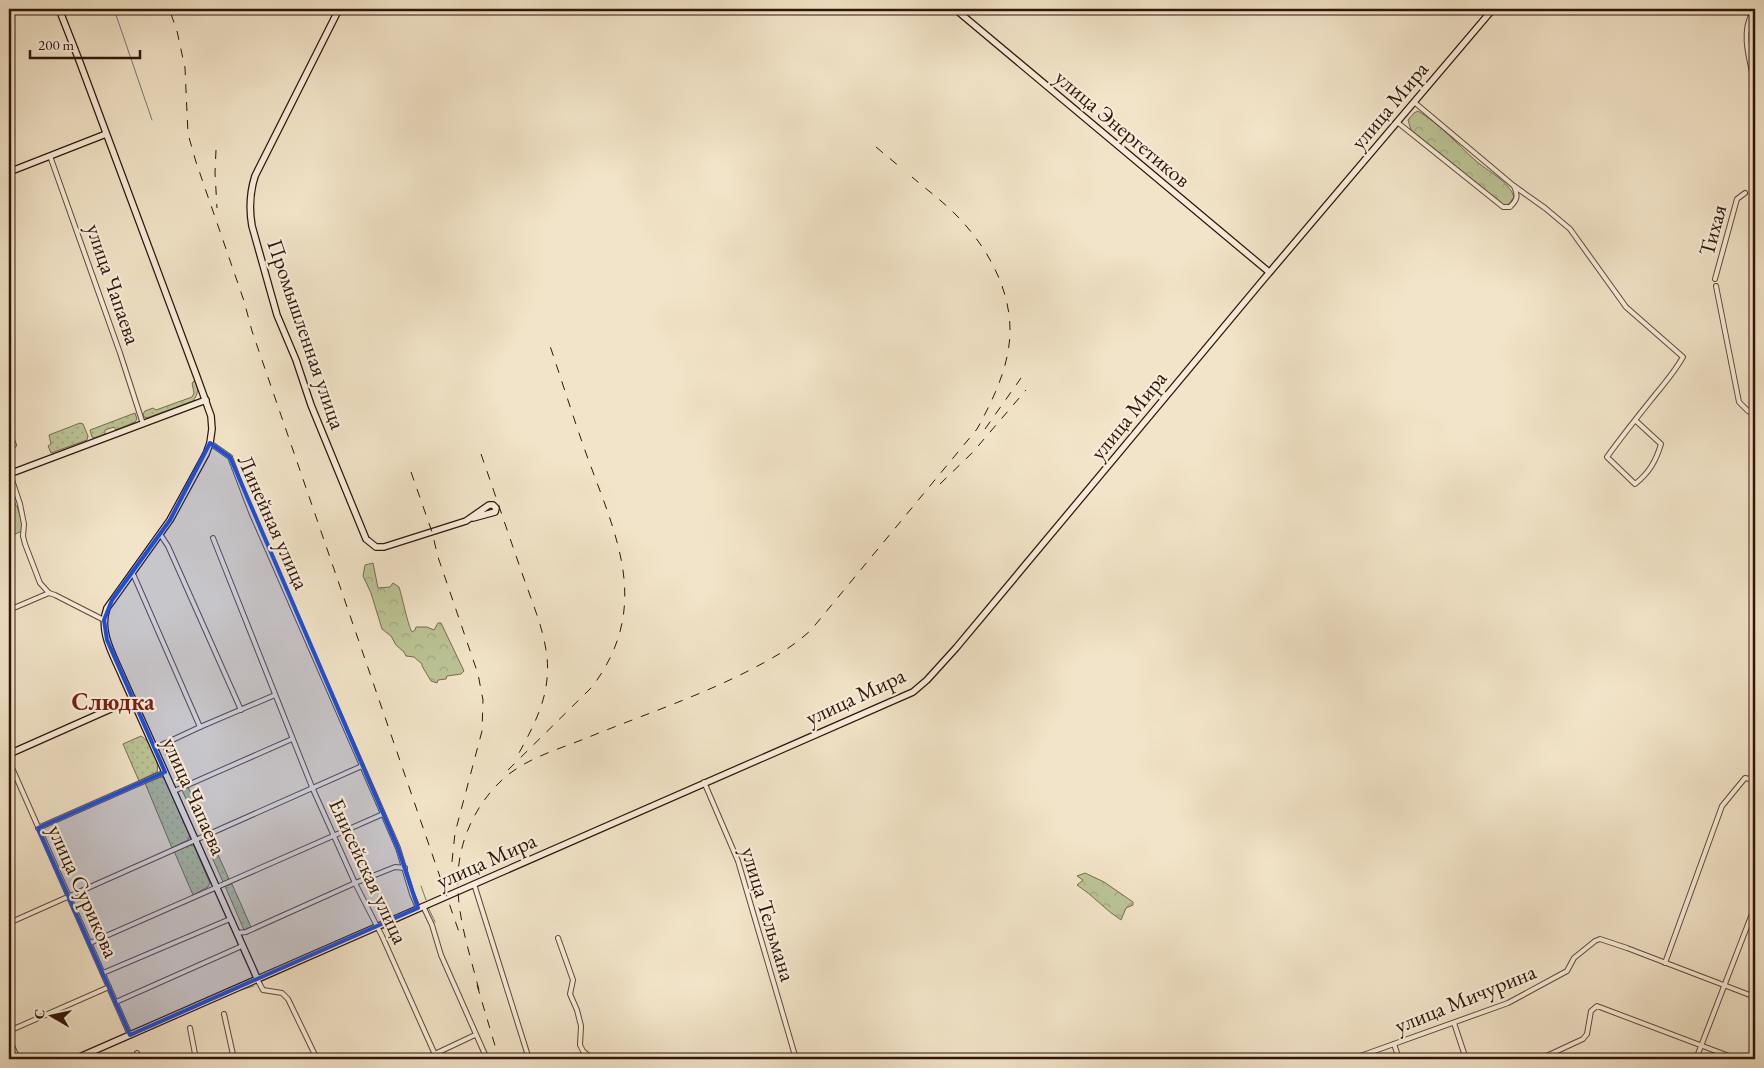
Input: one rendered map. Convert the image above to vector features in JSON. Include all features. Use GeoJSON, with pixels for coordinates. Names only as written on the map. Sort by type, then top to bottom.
{"type":"FeatureCollection","features":[{"type":"Feature","properties":{"kind":"main road","name":"Линейная улица"},"geometry":{"type":"LineString","coordinates":[[58,9],[206,400],[211,416],[210,443]]}},
{"type":"Feature","properties":{"kind":"main road","name":"Промышленная улица"},"geometry":{"type":"LineString","coordinates":[[338,9],[255,176],[251,193],[250,211],[252,226],[277,315],[296,360],[311,405],[366,539],[376,547],[384,547],[473,518]]}},
{"type":"Feature","properties":{"kind":"main road","name":"улица Энергетиков"},"geometry":{"type":"LineString","coordinates":[[955,9],[1269,272]]}},
{"type":"Feature","properties":{"kind":"main road","name":"улица Мира"},"geometry":{"type":"LineString","coordinates":[[75,1059],[909,693],[922,685],[956,648],[1269,272],[1493,9]]}},
{"type":"Feature","properties":{"kind":"main road"},"geometry":{"type":"LineString","coordinates":[[1746,9],[1754,15]]}},
{"type":"Feature","properties":{"kind":"main road"},"geometry":{"type":"LineString","coordinates":[[9,172],[106,134]]}},
{"type":"Feature","properties":{"kind":"main road"},"geometry":{"type":"LineString","coordinates":[[9,474],[206,400]]}},
{"type":"Feature","properties":{"kind":"main road"},"geometry":{"type":"LineString","coordinates":[[104,620],[107,608],[112,600],[160,534],[179,504],[210,443]]}},
{"type":"Feature","properties":{"kind":"main road","name":"улица Чапаева"},"geometry":{"type":"LineString","coordinates":[[104,620],[107,640],[257,978]]}},
{"type":"Feature","properties":{"kind":"main road"},"geometry":{"type":"LineString","coordinates":[[9,754],[133,699]]}},
{"type":"Feature","properties":{"kind":"street"},"geometry":{"type":"LineString","coordinates":[[1754,15],[1748,22],[1747,31],[1755,86]]}},
{"type":"Feature","properties":{"kind":"street"},"geometry":{"type":"LineString","coordinates":[[1414,102],[1514,186],[1570,229],[1626,307],[1683,357],[1674,370],[1635,420],[1607,457],[1634,484],[1644,477],[1656,460],[1660,444],[1635,420]]}},
{"type":"Feature","properties":{"kind":"street"},"geometry":{"type":"LineString","coordinates":[[1398,122],[1503,207],[1510,207],[1516,200],[1517,195],[1514,186]]}},
{"type":"Feature","properties":{"kind":"street","name":"улица Чапаева"},"geometry":{"type":"LineString","coordinates":[[50,156],[120,353],[143,424]]}},
{"type":"Feature","properties":{"kind":"street","name":"Тихая"},"geometry":{"type":"LineString","coordinates":[[1715,279],[1737,199],[1745,193]]}},
{"type":"Feature","properties":{"kind":"street"},"geometry":{"type":"LineString","coordinates":[[1716,286],[1740,404],[1755,415]]}},
{"type":"Feature","properties":{"kind":"street"},"geometry":{"type":"LineString","coordinates":[[9,432],[14,446],[9,448]]}},
{"type":"Feature","properties":{"kind":"street","name":"Линейная улица"},"geometry":{"type":"LineString","coordinates":[[210,443],[230,457],[251,512],[398,848],[412,894],[432,926],[441,955],[487,1059]]}},
{"type":"Feature","properties":{"kind":"street"},"geometry":{"type":"LineString","coordinates":[[9,474],[20,504],[25,544],[40,583],[49,593],[104,620]]}},
{"type":"Feature","properties":{"kind":"street"},"geometry":{"type":"LineString","coordinates":[[160,534],[169,549],[241,710]]}},
{"type":"Feature","properties":{"kind":"street","name":"Енисейская улица"},"geometry":{"type":"LineString","coordinates":[[213,538],[312,787],[437,1059]]}},
{"type":"Feature","properties":{"kind":"street","name":"улица Чапаева"},"geometry":{"type":"LineString","coordinates":[[131,574],[134,576],[200,727]]}},
{"type":"Feature","properties":{"kind":"street"},"geometry":{"type":"LineString","coordinates":[[9,610],[49,593]]}},
{"type":"Feature","properties":{"kind":"street"},"geometry":{"type":"LineString","coordinates":[[154,748],[275,696]]}},
{"type":"Feature","properties":{"kind":"street"},"geometry":{"type":"LineString","coordinates":[[174,791],[292,739]]}},
{"type":"Feature","properties":{"kind":"street","name":"улица Сурикова"},"geometry":{"type":"LineString","coordinates":[[9,761],[130,1035]]}},
{"type":"Feature","properties":{"kind":"street"},"geometry":{"type":"LineString","coordinates":[[9,923],[362,766]]}},
{"type":"Feature","properties":{"kind":"street"},"geometry":{"type":"LineString","coordinates":[[38,828],[165,772]]}},
{"type":"Feature","properties":{"kind":"street"},"geometry":{"type":"LineString","coordinates":[[1755,780],[1745,778],[1722,806],[1665,963],[1755,996]]}},
{"type":"Feature","properties":{"kind":"street","name":"улица Тельмана"},"geometry":{"type":"LineString","coordinates":[[704,782],[738,861],[796,1059]]}},
{"type":"Feature","properties":{"kind":"street"},"geometry":{"type":"LineString","coordinates":[[90,943],[383,814]]}},
{"type":"Feature","properties":{"kind":"street"},"geometry":{"type":"LineString","coordinates":[[236,933],[246,932],[355,882],[395,867],[405,868]]}},
{"type":"Feature","properties":{"kind":"street"},"geometry":{"type":"LineString","coordinates":[[474,884],[529,1059]]}},
{"type":"Feature","properties":{"kind":"street"},"geometry":{"type":"LineString","coordinates":[[1696,1059],[1755,906]]}},
{"type":"Feature","properties":{"kind":"street"},"geometry":{"type":"LineString","coordinates":[[103,973],[230,919]]}},
{"type":"Feature","properties":{"kind":"street"},"geometry":{"type":"LineString","coordinates":[[558,938],[573,980],[570,994],[581,1026],[580,1045],[590,1058],[596,1059]]}},
{"type":"Feature","properties":{"kind":"street","name":"улица Мичурина"},"geometry":{"type":"LineString","coordinates":[[1352,1059],[1508,1003],[1567,972],[1574,958],[1595,941],[1605,940],[1665,963]]}},
{"type":"Feature","properties":{"kind":"street"},"geometry":{"type":"LineString","coordinates":[[116,1002],[242,946]]}},
{"type":"Feature","properties":{"kind":"street"},"geometry":{"type":"LineString","coordinates":[[257,978],[263,990],[282,993],[288,999],[317,1059]]}},
{"type":"Feature","properties":{"kind":"street"},"geometry":{"type":"LineString","coordinates":[[9,1030],[109,987]]}},
{"type":"Feature","properties":{"kind":"street"},"geometry":{"type":"LineString","coordinates":[[260,995],[263,990]]}},
{"type":"Feature","properties":{"kind":"street"},"geometry":{"type":"LineString","coordinates":[[1540,1059],[1583,1039],[1587,1034],[1591,1011],[1596,1006],[1737,1059]]}},
{"type":"Feature","properties":{"kind":"street"},"geometry":{"type":"LineString","coordinates":[[224,1014],[234,1059]]}},
{"type":"Feature","properties":{"kind":"street"},"geometry":{"type":"LineString","coordinates":[[1454,1023],[1466,1059]]}},
{"type":"Feature","properties":{"kind":"street"},"geometry":{"type":"LineString","coordinates":[[190,1028],[196,1059]]}},
{"type":"Feature","properties":{"kind":"street"},"geometry":{"type":"LineString","coordinates":[[424,1059],[475,1035]]}},
{"type":"Feature","properties":{"kind":"street"},"geometry":{"type":"LineString","coordinates":[[9,1039],[18,1059]]}},
{"type":"Feature","properties":{"kind":"street"},"geometry":{"type":"LineString","coordinates":[[1394,1044],[1399,1059]]}},
{"type":"Feature","properties":{"kind":"street"},"geometry":{"type":"LineString","coordinates":[[137,1054],[138,1059]]}},
{"type":"Feature","properties":{"kind":"highlighted area"},"geometry":{"type":"Polygon","coordinates":[[[210,443],[230,457],[398,848],[418,908],[130,1035],[38,828],[165,772],[107,640],[104,620],[112,600],[170,520],[210,443]]]}},
{"type":"Feature","properties":{"kind":"green space"},"geometry":{"type":"Polygon","coordinates":[[[1418,111],[1441,128],[1475,160],[1507,186],[1514,197],[1509,204],[1504,205],[1411,130],[1408,120],[1418,111]]]}},
{"type":"Feature","properties":{"kind":"green space"},"geometry":{"type":"Polygon","coordinates":[[[194,381],[198,389],[193,401],[147,418],[144,417],[145,411],[153,408],[156,410],[192,397],[194,393],[192,383],[194,381]]]}},
{"type":"Feature","properties":{"kind":"green space"},"geometry":{"type":"Polygon","coordinates":[[[135,413],[137,419],[135,422],[116,430],[114,427],[105,430],[105,434],[95,438],[92,437],[90,430],[135,413]]]}},
{"type":"Feature","properties":{"kind":"green space"},"geometry":{"type":"Polygon","coordinates":[[[80,423],[83,424],[88,436],[87,440],[51,453],[48,446],[51,444],[49,435],[80,423]]]}},
{"type":"Feature","properties":{"kind":"green space"},"geometry":{"type":"Polygon","coordinates":[[[9,487],[23,524],[22,531],[9,537],[9,487]]]}},
{"type":"Feature","properties":{"kind":"green space"},"geometry":{"type":"Polygon","coordinates":[[[373,563],[378,588],[390,587],[393,583],[399,587],[412,632],[416,627],[427,627],[434,630],[438,623],[441,623],[464,671],[461,674],[447,676],[446,679],[438,680],[437,683],[431,681],[422,664],[414,657],[406,656],[391,636],[382,629],[371,593],[363,576],[365,565],[373,563]]]}},
{"type":"Feature","properties":{"kind":"green space"},"geometry":{"type":"Polygon","coordinates":[[[141,736],[151,747],[158,768],[157,772],[139,781],[123,744],[141,736]]]}},
{"type":"Feature","properties":{"kind":"green space"},"geometry":{"type":"Polygon","coordinates":[[[169,745],[186,783],[180,786],[163,748],[169,745]]]}},
{"type":"Feature","properties":{"kind":"green space"},"geometry":{"type":"Polygon","coordinates":[[[161,777],[164,778],[190,836],[188,840],[172,848],[145,783],[161,777]]]}},
{"type":"Feature","properties":{"kind":"green space"},"geometry":{"type":"Polygon","coordinates":[[[188,787],[208,831],[202,834],[182,790],[188,787]]]}},
{"type":"Feature","properties":{"kind":"green space"},"geometry":{"type":"Polygon","coordinates":[[[210,837],[229,879],[223,882],[204,839],[210,837]]]}},
{"type":"Feature","properties":{"kind":"green space"},"geometry":{"type":"Polygon","coordinates":[[[188,845],[194,846],[210,883],[208,887],[193,895],[174,851],[188,845]]]}},
{"type":"Feature","properties":{"kind":"green space"},"geometry":{"type":"Polygon","coordinates":[[[1085,873],[1104,882],[1133,902],[1133,905],[1126,908],[1121,920],[1077,885],[1083,880],[1077,876],[1085,873]]]}},
{"type":"Feature","properties":{"kind":"green space"},"geometry":{"type":"Polygon","coordinates":[[[232,884],[251,927],[244,930],[225,886],[232,884]]]}},
{"type":"Feature","properties":{"kind":"waterway"},"geometry":{"type":"LineString","coordinates":[[114,9],[152,120]]}},
{"type":"Feature","properties":{"kind":"waterway"},"geometry":{"type":"LineString","coordinates":[[421,886],[426,900]]}},
{"type":"Feature","properties":{"kind":"waterway"},"geometry":{"type":"LineString","coordinates":[[428,907],[435,922]]}},
{"type":"Feature","properties":{"kind":"waterway"},"geometry":{"type":"LineString","coordinates":[[382,929],[421,911]]}},
{"type":"Feature","properties":{"kind":"waterway"},"geometry":{"type":"LineString","coordinates":[[316,957],[331,950]]}},
{"type":"Feature","properties":{"kind":"waterway"},"geometry":{"type":"LineString","coordinates":[[262,981],[313,958]]}},
{"type":"Feature","properties":{"kind":"waterway"},"geometry":{"type":"LineString","coordinates":[[241,990],[254,986]]}},
{"type":"Feature","properties":{"kind":"waterway"},"geometry":{"type":"LineString","coordinates":[[110,1047],[157,1026]]}},
{"type":"Feature","properties":{"kind":"waterway"},"geometry":{"type":"LineString","coordinates":[[83,1059],[103,1050]]}},
{"type":"Feature","properties":{"kind":"railway"},"geometry":{"type":"LineString","coordinates":[[171,14],[177,31],[185,68],[188,134],[196,162],[244,301],[252,331],[460,935]]}},
{"type":"Feature","properties":{"kind":"railway"},"geometry":{"type":"LineString","coordinates":[[876,147],[900,167]]}},
{"type":"Feature","properties":{"kind":"railway"},"geometry":{"type":"LineString","coordinates":[[216,150],[217,208]]}},
{"type":"Feature","properties":{"kind":"railway"},"geometry":{"type":"LineString","coordinates":[[479,990],[461,919],[458,890],[459,861],[462,847],[473,819],[498,784],[509,774],[536,758],[711,689],[760,665],[797,642],[811,630],[977,429],[983,418],[999,383],[1009,346],[1009,317],[1002,285],[987,255],[969,229],[941,201],[912,177]]}},
{"type":"Feature","properties":{"kind":"railway"},"geometry":{"type":"LineString","coordinates":[[508,770],[592,687],[610,657],[621,629],[625,600],[618,544],[548,340]]}},
{"type":"Feature","properties":{"kind":"railway"},"geometry":{"type":"LineString","coordinates":[[985,429],[1021,378]]}},
{"type":"Feature","properties":{"kind":"railway"},"geometry":{"type":"LineString","coordinates":[[940,484],[973,452],[1026,390]]}},
{"type":"Feature","properties":{"kind":"railway"},"geometry":{"type":"LineString","coordinates":[[481,454],[536,612],[544,638],[548,665],[546,689],[540,708],[533,727],[519,753]]}},
{"type":"Feature","properties":{"kind":"railway"},"geometry":{"type":"LineString","coordinates":[[411,472],[478,674],[483,700],[482,731],[455,833],[451,871]]}},
{"type":"Feature","properties":{"kind":"railway"},"geometry":{"type":"LineString","coordinates":[[477,985],[499,1059]]}},
{"type":"Feature","properties":{"kind":"district","name":"Слюдка"},"geometry":{"type":"Point","coordinates":[113,702]}}]}
